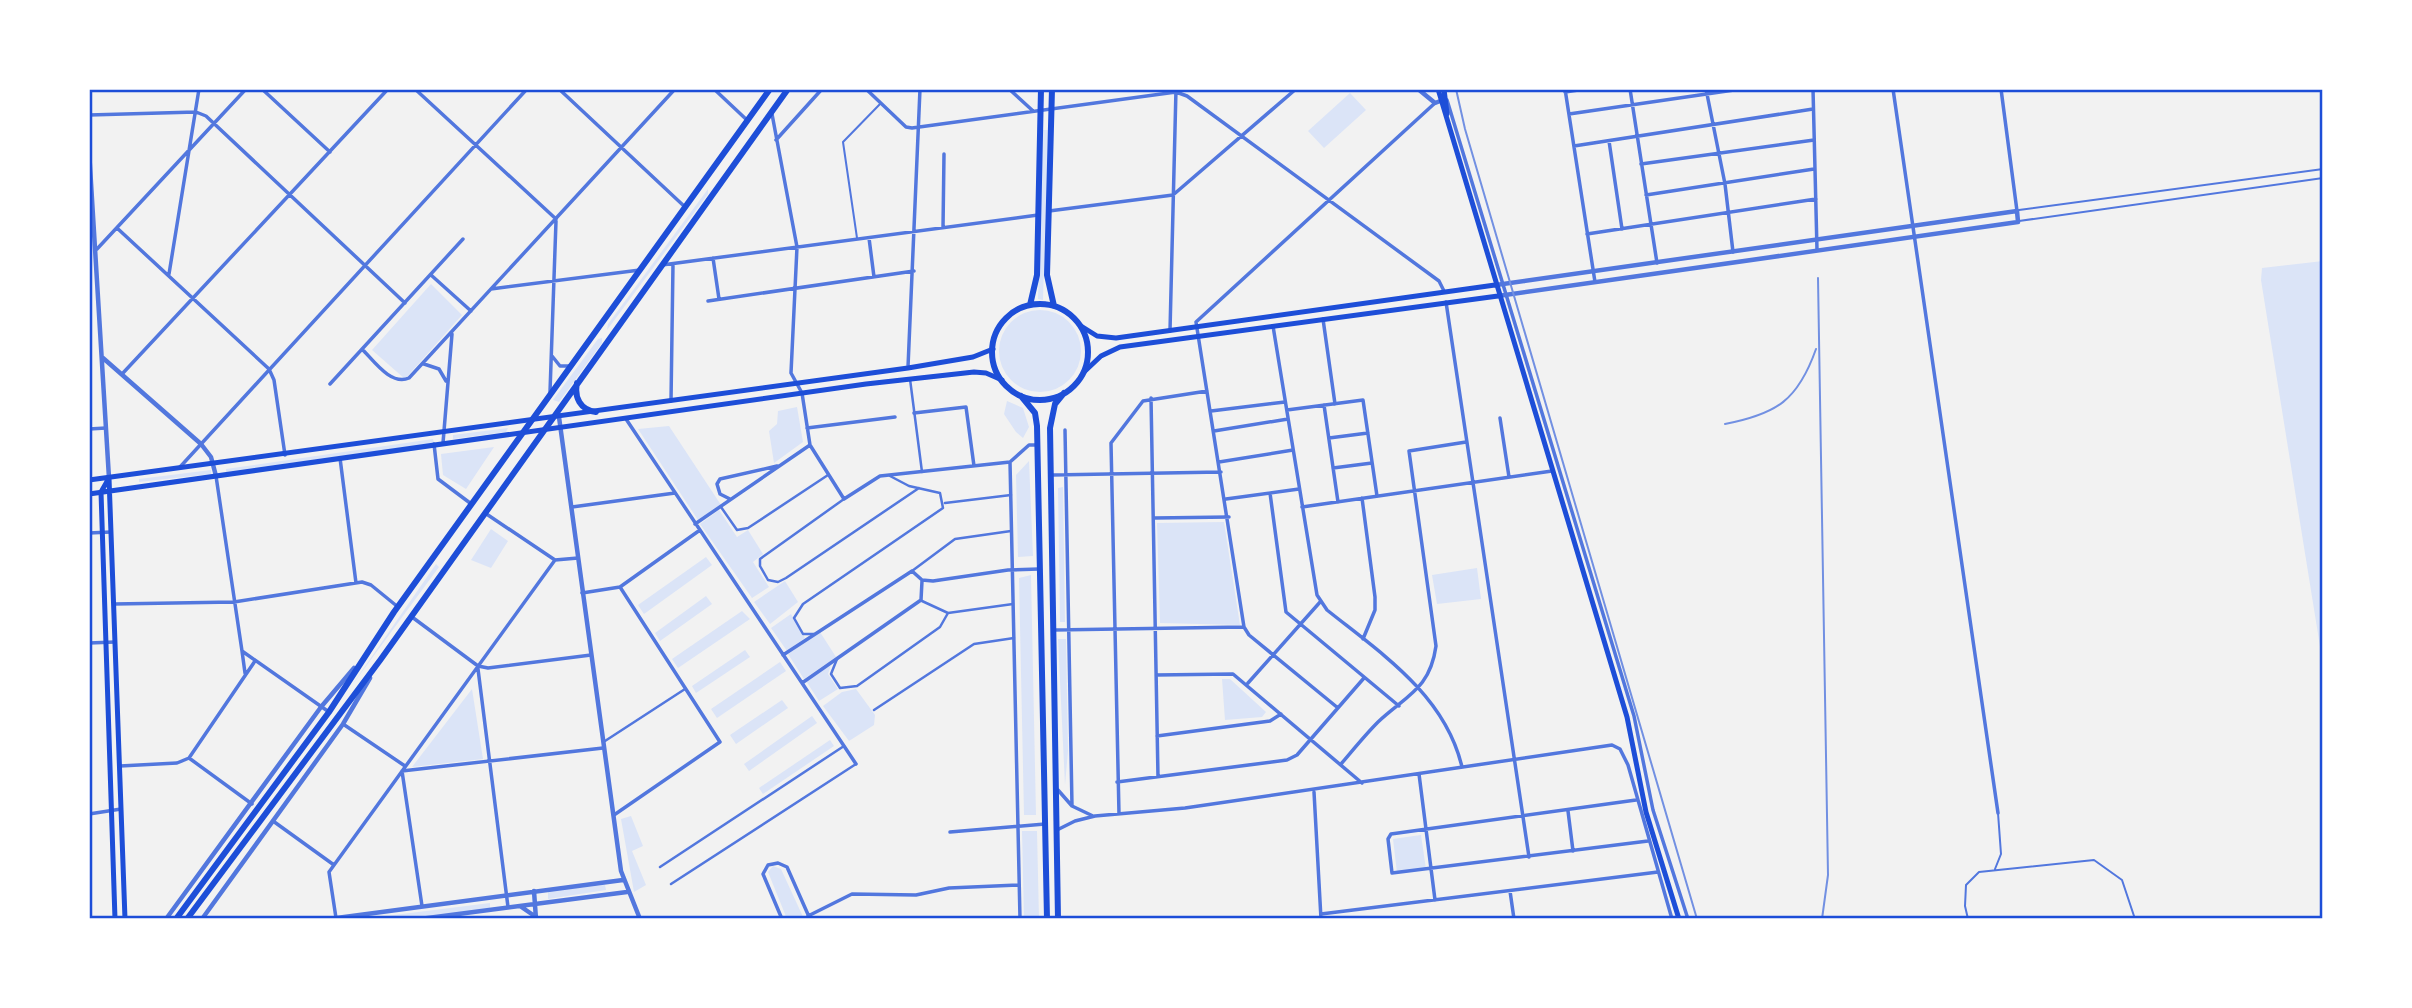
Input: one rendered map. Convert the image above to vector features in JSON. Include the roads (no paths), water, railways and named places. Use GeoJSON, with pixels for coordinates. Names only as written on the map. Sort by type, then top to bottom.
{"type":"FeatureCollection","features":[{"type":"Feature","properties":{"kind":"main road"},"geometry":{"type":"LineString","coordinates":[[187,919],[300,758],[359,662],[770,89]]}},
{"type":"Feature","properties":{"kind":"main road"},"geometry":{"type":"LineString","coordinates":[[179,919],[300,758],[381,659],[608,337],[788,89]]}},
{"type":"Feature","properties":{"kind":"main road"},"geometry":{"type":"LineString","coordinates":[[1030,305],[1036,288],[1041,89]]}},
{"type":"Feature","properties":{"kind":"main road"},"geometry":{"type":"LineString","coordinates":[[1052,89],[1047,289],[1054,306]]}},
{"type":"Feature","properties":{"kind":"main road"},"geometry":{"type":"LineString","coordinates":[[1438,89],[1498,296],[1632,733],[1646,812],[1679,919]]}},
{"type":"Feature","properties":{"kind":"main road"},"geometry":{"type":"LineString","coordinates":[[1441,101],[1444,89]]}},
{"type":"Feature","properties":{"kind":"main road"},"geometry":{"type":"LineString","coordinates":[[704,181],[716,191]]}},
{"type":"Feature","properties":{"kind":"main road"},"geometry":{"type":"LineString","coordinates":[[1002,380],[995,365],[993,349],[1001,326],[1018,310],[1030,305],[1054,306],[1065,311],[1081,326],[1104,338],[1495,285]]}},
{"type":"Feature","properties":{"kind":"main road"},"geometry":{"type":"LineString","coordinates":[[1435,292],[1437,303]]}},
{"type":"Feature","properties":{"kind":"main road"},"geometry":{"type":"LineString","coordinates":[[1058,919],[1049,475],[1049,428],[1055,404],[1084,373],[1112,349],[1498,296]]}},
{"type":"Feature","properties":{"kind":"main road"},"geometry":{"type":"LineString","coordinates":[[1081,326],[1088,349],[1084,373]]}},
{"type":"Feature","properties":{"kind":"main road"},"geometry":{"type":"LineString","coordinates":[[599,330],[608,337]]}},
{"type":"Feature","properties":{"kind":"main road"},"geometry":{"type":"LineString","coordinates":[[89,480],[908,368],[973,357],[993,349]]}},
{"type":"Feature","properties":{"kind":"main road"},"geometry":{"type":"LineString","coordinates":[[89,494],[909,379],[974,372],[1002,380],[1021,396],[1035,413],[1038,445],[1046,919]]}},
{"type":"Feature","properties":{"kind":"main road"},"geometry":{"type":"LineString","coordinates":[[578,381],[577,397],[580,404],[596,412]]}},
{"type":"Feature","properties":{"kind":"main road"},"geometry":{"type":"LineString","coordinates":[[1021,396],[1043,400],[1064,393]]}},
{"type":"Feature","properties":{"kind":"main road"},"geometry":{"type":"LineString","coordinates":[[109,478],[125,919]]}},
{"type":"Feature","properties":{"kind":"main road"},"geometry":{"type":"LineString","coordinates":[[109,478],[101,492],[115,919]]}},
{"type":"Feature","properties":{"kind":"main road"},"geometry":{"type":"LineString","coordinates":[[434,556],[447,565]]}},
{"type":"Feature","properties":{"kind":"street"},"geometry":{"type":"LineString","coordinates":[[169,275],[199,89]]}},
{"type":"Feature","properties":{"kind":"street"},"geometry":{"type":"LineString","coordinates":[[97,249],[246,89]]}},
{"type":"Feature","properties":{"kind":"street"},"geometry":{"type":"LineString","coordinates":[[262,89],[330,152]]}},
{"type":"Feature","properties":{"kind":"street"},"geometry":{"type":"LineString","coordinates":[[122,373],[388,89]]}},
{"type":"Feature","properties":{"kind":"street"},"geometry":{"type":"LineString","coordinates":[[415,89],[556,219],[550,397]]}},
{"type":"Feature","properties":{"kind":"street"},"geometry":{"type":"LineString","coordinates":[[178,469],[527,89]]}},
{"type":"Feature","properties":{"kind":"street"},"geometry":{"type":"LineString","coordinates":[[559,89],[685,207]]}},
{"type":"Feature","properties":{"kind":"street"},"geometry":{"type":"LineString","coordinates":[[362,349],[394,379],[400,382],[409,379],[675,89]]}},
{"type":"Feature","properties":{"kind":"street"},"geometry":{"type":"LineString","coordinates":[[714,89],[748,121]]}},
{"type":"Feature","properties":{"kind":"street"},"geometry":{"type":"LineString","coordinates":[[776,141],[822,89]]}},
{"type":"Feature","properties":{"kind":"street"},"geometry":{"type":"LineString","coordinates":[[866,89],[906,127],[1176,91],[1244,137],[1439,281],[1444,291]]}},
{"type":"Feature","properties":{"kind":"street"},"geometry":{"type":"LineString","coordinates":[[908,368],[916,231],[920,89]]}},
{"type":"Feature","properties":{"kind":"street"},"geometry":{"type":"LineString","coordinates":[[1009,89],[1032,110]]}},
{"type":"Feature","properties":{"kind":"street"},"geometry":{"type":"LineString","coordinates":[[1049,211],[1173,195],[1244,137],[1296,89]]}},
{"type":"Feature","properties":{"kind":"street"},"geometry":{"type":"LineString","coordinates":[[1418,89],[1441,101],[1503,284],[1634,716],[1653,810],[1688,919]]}},
{"type":"Feature","properties":{"kind":"street"},"geometry":{"type":"LineString","coordinates":[[1585,89],[1565,91],[1595,282]]}},
{"type":"Feature","properties":{"kind":"street"},"geometry":{"type":"LineString","coordinates":[[1630,89],[1657,263]]}},
{"type":"Feature","properties":{"kind":"street"},"geometry":{"type":"LineString","coordinates":[[1569,114],[1741,89]]}},
{"type":"Feature","properties":{"kind":"street"},"geometry":{"type":"LineString","coordinates":[[1813,89],[1816,250]]}},
{"type":"Feature","properties":{"kind":"street"},"geometry":{"type":"LineString","coordinates":[[1893,89],[1998,813]]}},
{"type":"Feature","properties":{"kind":"street"},"geometry":{"type":"LineString","coordinates":[[1498,296],[2018,222],[2001,89]]}},
{"type":"Feature","properties":{"kind":"street"},"geometry":{"type":"LineString","coordinates":[[1170,331],[1176,91]]}},
{"type":"Feature","properties":{"kind":"street"},"geometry":{"type":"LineString","coordinates":[[1707,92],[1725,184],[1732,252]]}},
{"type":"Feature","properties":{"kind":"street"},"geometry":{"type":"LineString","coordinates":[[1338,708],[1244,627],[1229,517],[1196,327],[1199,317],[1441,101]]}},
{"type":"Feature","properties":{"kind":"street"},"geometry":{"type":"LineString","coordinates":[[1574,146],[1814,109]]}},
{"type":"Feature","properties":{"kind":"street"},"geometry":{"type":"LineString","coordinates":[[89,115],[196,112],[216,122],[405,303]]}},
{"type":"Feature","properties":{"kind":"street"},"geometry":{"type":"LineString","coordinates":[[772,114],[797,247],[791,371],[802,393],[810,444],[844,499]]}},
{"type":"Feature","properties":{"kind":"street"},"geometry":{"type":"LineString","coordinates":[[1641,164],[1814,140]]}},
{"type":"Feature","properties":{"kind":"street"},"geometry":{"type":"LineString","coordinates":[[1608,141],[1622,229]]}},
{"type":"Feature","properties":{"kind":"street"},"geometry":{"type":"LineString","coordinates":[[89,150],[109,478]]}},
{"type":"Feature","properties":{"kind":"street"},"geometry":{"type":"LineString","coordinates":[[943,228],[944,155]]}},
{"type":"Feature","properties":{"kind":"street"},"geometry":{"type":"LineString","coordinates":[[1646,195],[1814,169]]}},
{"type":"Feature","properties":{"kind":"street"},"geometry":{"type":"LineString","coordinates":[[1587,234],[1816,199]]}},
{"type":"Feature","properties":{"kind":"street"},"geometry":{"type":"LineString","coordinates":[[1495,285],[2017,211]]}},
{"type":"Feature","properties":{"kind":"street"},"geometry":{"type":"LineString","coordinates":[[660,265],[1038,215]]}},
{"type":"Feature","properties":{"kind":"street"},"geometry":{"type":"LineString","coordinates":[[117,228],[269,369],[274,380],[285,455]]}},
{"type":"Feature","properties":{"kind":"street"},"geometry":{"type":"LineString","coordinates":[[869,238],[874,277]]}},
{"type":"Feature","properties":{"kind":"street"},"geometry":{"type":"LineString","coordinates":[[330,384],[463,239]]}},
{"type":"Feature","properties":{"kind":"street"},"geometry":{"type":"LineString","coordinates":[[1717,254],[1719,263]]}},
{"type":"Feature","properties":{"kind":"street"},"geometry":{"type":"LineString","coordinates":[[713,258],[719,299]]}},
{"type":"Feature","properties":{"kind":"street"},"geometry":{"type":"LineString","coordinates":[[671,401],[673,264]]}},
{"type":"Feature","properties":{"kind":"street"},"geometry":{"type":"LineString","coordinates":[[89,270],[98,269]]}},
{"type":"Feature","properties":{"kind":"street"},"geometry":{"type":"LineString","coordinates":[[489,290],[642,270]]}},
{"type":"Feature","properties":{"kind":"street"},"geometry":{"type":"LineString","coordinates":[[708,301],[914,271]]}},
{"type":"Feature","properties":{"kind":"street"},"geometry":{"type":"LineString","coordinates":[[431,275],[471,311]]}},
{"type":"Feature","properties":{"kind":"street"},"geometry":{"type":"LineString","coordinates":[[1446,302],[1529,857]]}},
{"type":"Feature","properties":{"kind":"street"},"geometry":{"type":"LineString","coordinates":[[1323,319],[1335,404]]}},
{"type":"Feature","properties":{"kind":"street"},"geometry":{"type":"LineString","coordinates":[[1273,326],[1313,577],[1321,601],[1419,688],[1447,724],[1462,767]]}},
{"type":"Feature","properties":{"kind":"street"},"geometry":{"type":"LineString","coordinates":[[443,443],[452,332]]}},
{"type":"Feature","properties":{"kind":"street"},"geometry":{"type":"LineString","coordinates":[[552,356],[561,366],[573,366]]}},
{"type":"Feature","properties":{"kind":"street"},"geometry":{"type":"LineString","coordinates":[[102,357],[201,444],[214,464],[246,675]]}},
{"type":"Feature","properties":{"kind":"street"},"geometry":{"type":"LineString","coordinates":[[423,364],[439,369],[448,386]]}},
{"type":"Feature","properties":{"kind":"street"},"geometry":{"type":"LineString","coordinates":[[909,379],[922,472]]}},
{"type":"Feature","properties":{"kind":"street"},"geometry":{"type":"LineString","coordinates":[[1119,814],[1114,436],[1138,405],[1152,398],[1207,391]]}},
{"type":"Feature","properties":{"kind":"street"},"geometry":{"type":"LineString","coordinates":[[1152,398],[1158,776]]}},
{"type":"Feature","properties":{"kind":"street"},"geometry":{"type":"LineString","coordinates":[[1287,410],[1363,400],[1377,496]]}},
{"type":"Feature","properties":{"kind":"street"},"geometry":{"type":"LineString","coordinates":[[1210,411],[1285,402]]}},
{"type":"Feature","properties":{"kind":"street"},"geometry":{"type":"LineString","coordinates":[[1324,405],[1338,502]]}},
{"type":"Feature","properties":{"kind":"street"},"geometry":{"type":"LineString","coordinates":[[914,414],[966,407],[974,466]]}},
{"type":"Feature","properties":{"kind":"street"},"geometry":{"type":"LineString","coordinates":[[559,417],[612,816],[623,880],[639,919]]}},
{"type":"Feature","properties":{"kind":"street"},"geometry":{"type":"LineString","coordinates":[[625,417],[856,764],[671,884]]}},
{"type":"Feature","properties":{"kind":"street"},"geometry":{"type":"LineString","coordinates":[[807,428],[895,417]]}},
{"type":"Feature","properties":{"kind":"street"},"geometry":{"type":"LineString","coordinates":[[1500,418],[1508,477]]}},
{"type":"Feature","properties":{"kind":"street"},"geometry":{"type":"LineString","coordinates":[[1214,431],[1288,419]]}},
{"type":"Feature","properties":{"kind":"street"},"geometry":{"type":"LineString","coordinates":[[89,429],[106,428]]}},
{"type":"Feature","properties":{"kind":"street"},"geometry":{"type":"LineString","coordinates":[[1065,430],[1072,806]]}},
{"type":"Feature","properties":{"kind":"street"},"geometry":{"type":"LineString","coordinates":[[1329,438],[1368,433]]}},
{"type":"Feature","properties":{"kind":"street"},"geometry":{"type":"LineString","coordinates":[[1341,764],[1371,729],[1419,688],[1431,672],[1436,646],[1409,451],[1466,442]]}},
{"type":"Feature","properties":{"kind":"street"},"geometry":{"type":"LineString","coordinates":[[434,444],[439,479],[472,504]]}},
{"type":"Feature","properties":{"kind":"street"},"geometry":{"type":"LineString","coordinates":[[695,524],[810,444]]}},
{"type":"Feature","properties":{"kind":"street"},"geometry":{"type":"LineString","coordinates":[[919,488],[778,582],[768,580],[760,566],[760,559],[874,478],[1010,462],[1029,445],[1038,445]]}},
{"type":"Feature","properties":{"kind":"street"},"geometry":{"type":"LineString","coordinates":[[1219,462],[1293,450]]}},
{"type":"Feature","properties":{"kind":"street"},"geometry":{"type":"LineString","coordinates":[[340,458],[356,583]]}},
{"type":"Feature","properties":{"kind":"street"},"geometry":{"type":"LineString","coordinates":[[1010,462],[1020,919]]}},
{"type":"Feature","properties":{"kind":"street"},"geometry":{"type":"LineString","coordinates":[[1333,468],[1372,463]]}},
{"type":"Feature","properties":{"kind":"street"},"geometry":{"type":"LineString","coordinates":[[733,499],[720,494],[717,484],[720,479],[781,466]]}},
{"type":"Feature","properties":{"kind":"street"},"geometry":{"type":"LineString","coordinates":[[1302,507],[1552,471]]}},
{"type":"Feature","properties":{"kind":"street"},"geometry":{"type":"LineString","coordinates":[[1049,475],[1221,472]]}},
{"type":"Feature","properties":{"kind":"street"},"geometry":{"type":"LineString","coordinates":[[722,507],[737,530],[748,528],[828,475]]}},
{"type":"Feature","properties":{"kind":"street"},"geometry":{"type":"LineString","coordinates":[[814,634],[803,634],[794,618],[796,611],[940,512],[944,503],[940,494],[889,475]]}},
{"type":"Feature","properties":{"kind":"street"},"geometry":{"type":"LineString","coordinates":[[1226,499],[1299,489]]}},
{"type":"Feature","properties":{"kind":"street"},"geometry":{"type":"LineString","coordinates":[[572,507],[675,493]]}},
{"type":"Feature","properties":{"kind":"street"},"geometry":{"type":"LineString","coordinates":[[1270,493],[1286,612],[1399,706]]}},
{"type":"Feature","properties":{"kind":"street"},"geometry":{"type":"LineString","coordinates":[[944,503],[1011,495]]}},
{"type":"Feature","properties":{"kind":"street"},"geometry":{"type":"LineString","coordinates":[[1362,498],[1375,597],[1375,610],[1363,639]]}},
{"type":"Feature","properties":{"kind":"street"},"geometry":{"type":"LineString","coordinates":[[485,513],[555,560],[578,558]]}},
{"type":"Feature","properties":{"kind":"street"},"geometry":{"type":"LineString","coordinates":[[1153,518],[1229,517]]}},
{"type":"Feature","properties":{"kind":"street"},"geometry":{"type":"LineString","coordinates":[[582,593],[620,587],[700,530]]}},
{"type":"Feature","properties":{"kind":"street"},"geometry":{"type":"LineString","coordinates":[[783,655],[955,539],[1011,531]]}},
{"type":"Feature","properties":{"kind":"street"},"geometry":{"type":"LineString","coordinates":[[89,533],[111,532]]}},
{"type":"Feature","properties":{"kind":"street"},"geometry":{"type":"LineString","coordinates":[[336,918],[329,872],[555,560]]}},
{"type":"Feature","properties":{"kind":"street"},"geometry":{"type":"LineString","coordinates":[[922,580],[1039,569]]}},
{"type":"Feature","properties":{"kind":"street"},"geometry":{"type":"LineString","coordinates":[[912,570],[922,580],[921,600]]}},
{"type":"Feature","properties":{"kind":"street"},"geometry":{"type":"LineString","coordinates":[[114,604],[234,602],[356,583],[371,585],[398,607]]}},
{"type":"Feature","properties":{"kind":"street"},"geometry":{"type":"LineString","coordinates":[[612,816],[720,742],[620,587]]}},
{"type":"Feature","properties":{"kind":"street"},"geometry":{"type":"LineString","coordinates":[[802,683],[921,600]]}},
{"type":"Feature","properties":{"kind":"street"},"geometry":{"type":"LineString","coordinates":[[921,600],[947,612],[1013,604]]}},
{"type":"Feature","properties":{"kind":"street"},"geometry":{"type":"LineString","coordinates":[[1248,683],[1321,601]]}},
{"type":"Feature","properties":{"kind":"street"},"geometry":{"type":"LineString","coordinates":[[839,657],[831,674],[840,688],[857,686],[940,627],[947,612]]}},
{"type":"Feature","properties":{"kind":"street"},"geometry":{"type":"LineString","coordinates":[[411,616],[478,666],[488,668],[591,656]]}},
{"type":"Feature","properties":{"kind":"street"},"geometry":{"type":"LineString","coordinates":[[1053,630],[1244,627]]}},
{"type":"Feature","properties":{"kind":"street"},"geometry":{"type":"LineString","coordinates":[[874,710],[966,648],[979,643],[1014,638]]}},
{"type":"Feature","properties":{"kind":"street"},"geometry":{"type":"LineString","coordinates":[[89,643],[115,642]]}},
{"type":"Feature","properties":{"kind":"street"},"geometry":{"type":"LineString","coordinates":[[242,651],[328,712]]}},
{"type":"Feature","properties":{"kind":"street"},"geometry":{"type":"LineString","coordinates":[[202,919],[343,724],[381,659]]}},
{"type":"Feature","properties":{"kind":"street"},"geometry":{"type":"LineString","coordinates":[[120,766],[177,763],[188,758],[256,661]]}},
{"type":"Feature","properties":{"kind":"street"},"geometry":{"type":"LineString","coordinates":[[166,919],[321,707],[359,662]]}},
{"type":"Feature","properties":{"kind":"street"},"geometry":{"type":"LineString","coordinates":[[478,666],[508,907]]}},
{"type":"Feature","properties":{"kind":"street"},"geometry":{"type":"LineString","coordinates":[[1156,675],[1227,672],[1248,683],[1362,783]]}},
{"type":"Feature","properties":{"kind":"street"},"geometry":{"type":"LineString","coordinates":[[1117,782],[1287,760],[1297,755],[1364,678]]}},
{"type":"Feature","properties":{"kind":"street"},"geometry":{"type":"LineString","coordinates":[[343,724],[403,769],[490,761],[603,745],[686,688]]}},
{"type":"Feature","properties":{"kind":"street"},"geometry":{"type":"LineString","coordinates":[[1157,736],[1270,721],[1281,714]]}},
{"type":"Feature","properties":{"kind":"street"},"geometry":{"type":"LineString","coordinates":[[1057,830],[1075,821],[1096,816],[1314,791],[1602,745],[1620,750],[1628,765],[1672,919]]}},
{"type":"Feature","properties":{"kind":"street"},"geometry":{"type":"LineString","coordinates":[[660,867],[844,747]]}},
{"type":"Feature","properties":{"kind":"street"},"geometry":{"type":"LineString","coordinates":[[188,758],[252,804]]}},
{"type":"Feature","properties":{"kind":"street"},"geometry":{"type":"LineString","coordinates":[[403,769],[422,906]]}},
{"type":"Feature","properties":{"kind":"street"},"geometry":{"type":"LineString","coordinates":[[1419,774],[1435,900]]}},
{"type":"Feature","properties":{"kind":"street"},"geometry":{"type":"LineString","coordinates":[[1057,789],[1072,806],[1096,816]]}},
{"type":"Feature","properties":{"kind":"street"},"geometry":{"type":"LineString","coordinates":[[1314,791],[1321,917],[1658,872]]}},
{"type":"Feature","properties":{"kind":"street"},"geometry":{"type":"LineString","coordinates":[[1636,800],[1391,834],[1388,839],[1392,873],[1431,871],[1648,841]]}},
{"type":"Feature","properties":{"kind":"street"},"geometry":{"type":"LineString","coordinates":[[89,814],[121,809]]}},
{"type":"Feature","properties":{"kind":"street"},"geometry":{"type":"LineString","coordinates":[[1568,810],[1573,851]]}},
{"type":"Feature","properties":{"kind":"street"},"geometry":{"type":"LineString","coordinates":[[273,821],[334,865]]}},
{"type":"Feature","properties":{"kind":"street"},"geometry":{"type":"LineString","coordinates":[[950,832],[1045,824]]}},
{"type":"Feature","properties":{"kind":"street"},"geometry":{"type":"LineString","coordinates":[[782,919],[764,874],[765,869],[774,863],[788,867],[809,917],[852,894],[916,895],[949,888],[1019,885]]}},
{"type":"Feature","properties":{"kind":"street"},"geometry":{"type":"LineString","coordinates":[[329,919],[623,880]]}},
{"type":"Feature","properties":{"kind":"street"},"geometry":{"type":"LineString","coordinates":[[534,891],[536,918]]}},
{"type":"Feature","properties":{"kind":"street"},"geometry":{"type":"LineString","coordinates":[[1510,891],[1514,919]]}},
{"type":"Feature","properties":{"kind":"street"},"geometry":{"type":"LineString","coordinates":[[420,919],[627,892]]}},
{"type":"Feature","properties":{"kind":"street"},"geometry":{"type":"LineString","coordinates":[[520,905],[530,910],[536,918]]}},
{"type":"Feature","properties":{"kind":"street"},"geometry":{"type":"LineString","coordinates":[[172,911],[179,919]]}},
{"type":"Feature","properties":{"kind":"lane"},"geometry":{"type":"LineString","coordinates":[[858,239],[843,142],[881,103]]}},
{"type":"Feature","properties":{"kind":"lane"},"geometry":{"type":"LineString","coordinates":[[2017,211],[2323,169]]}},
{"type":"Feature","properties":{"kind":"lane"},"geometry":{"type":"LineString","coordinates":[[2018,222],[2323,178]]}},
{"type":"Feature","properties":{"kind":"lane"},"geometry":{"type":"LineString","coordinates":[[1995,870],[2001,854],[1998,813]]}},
{"type":"Feature","properties":{"kind":"lane"},"geometry":{"type":"LineString","coordinates":[[1968,919],[1965,906],[1966,885],[1979,872],[2094,860],[2122,880],[2135,919]]}},
{"type":"Feature","properties":{"kind":"railway"},"geometry":{"type":"LineString","coordinates":[[1456,89],[1465,129],[1697,919]]}},
{"type":"Feature","properties":{"kind":"railway"},"geometry":{"type":"LineString","coordinates":[[1818,278],[1828,875],[1822,919]]}},
{"type":"Feature","properties":{"kind":"railway"},"geometry":{"type":"LineString","coordinates":[[1725,424],[1759,415],[1783,402],[1802,381],[1816,349]]}}]}
